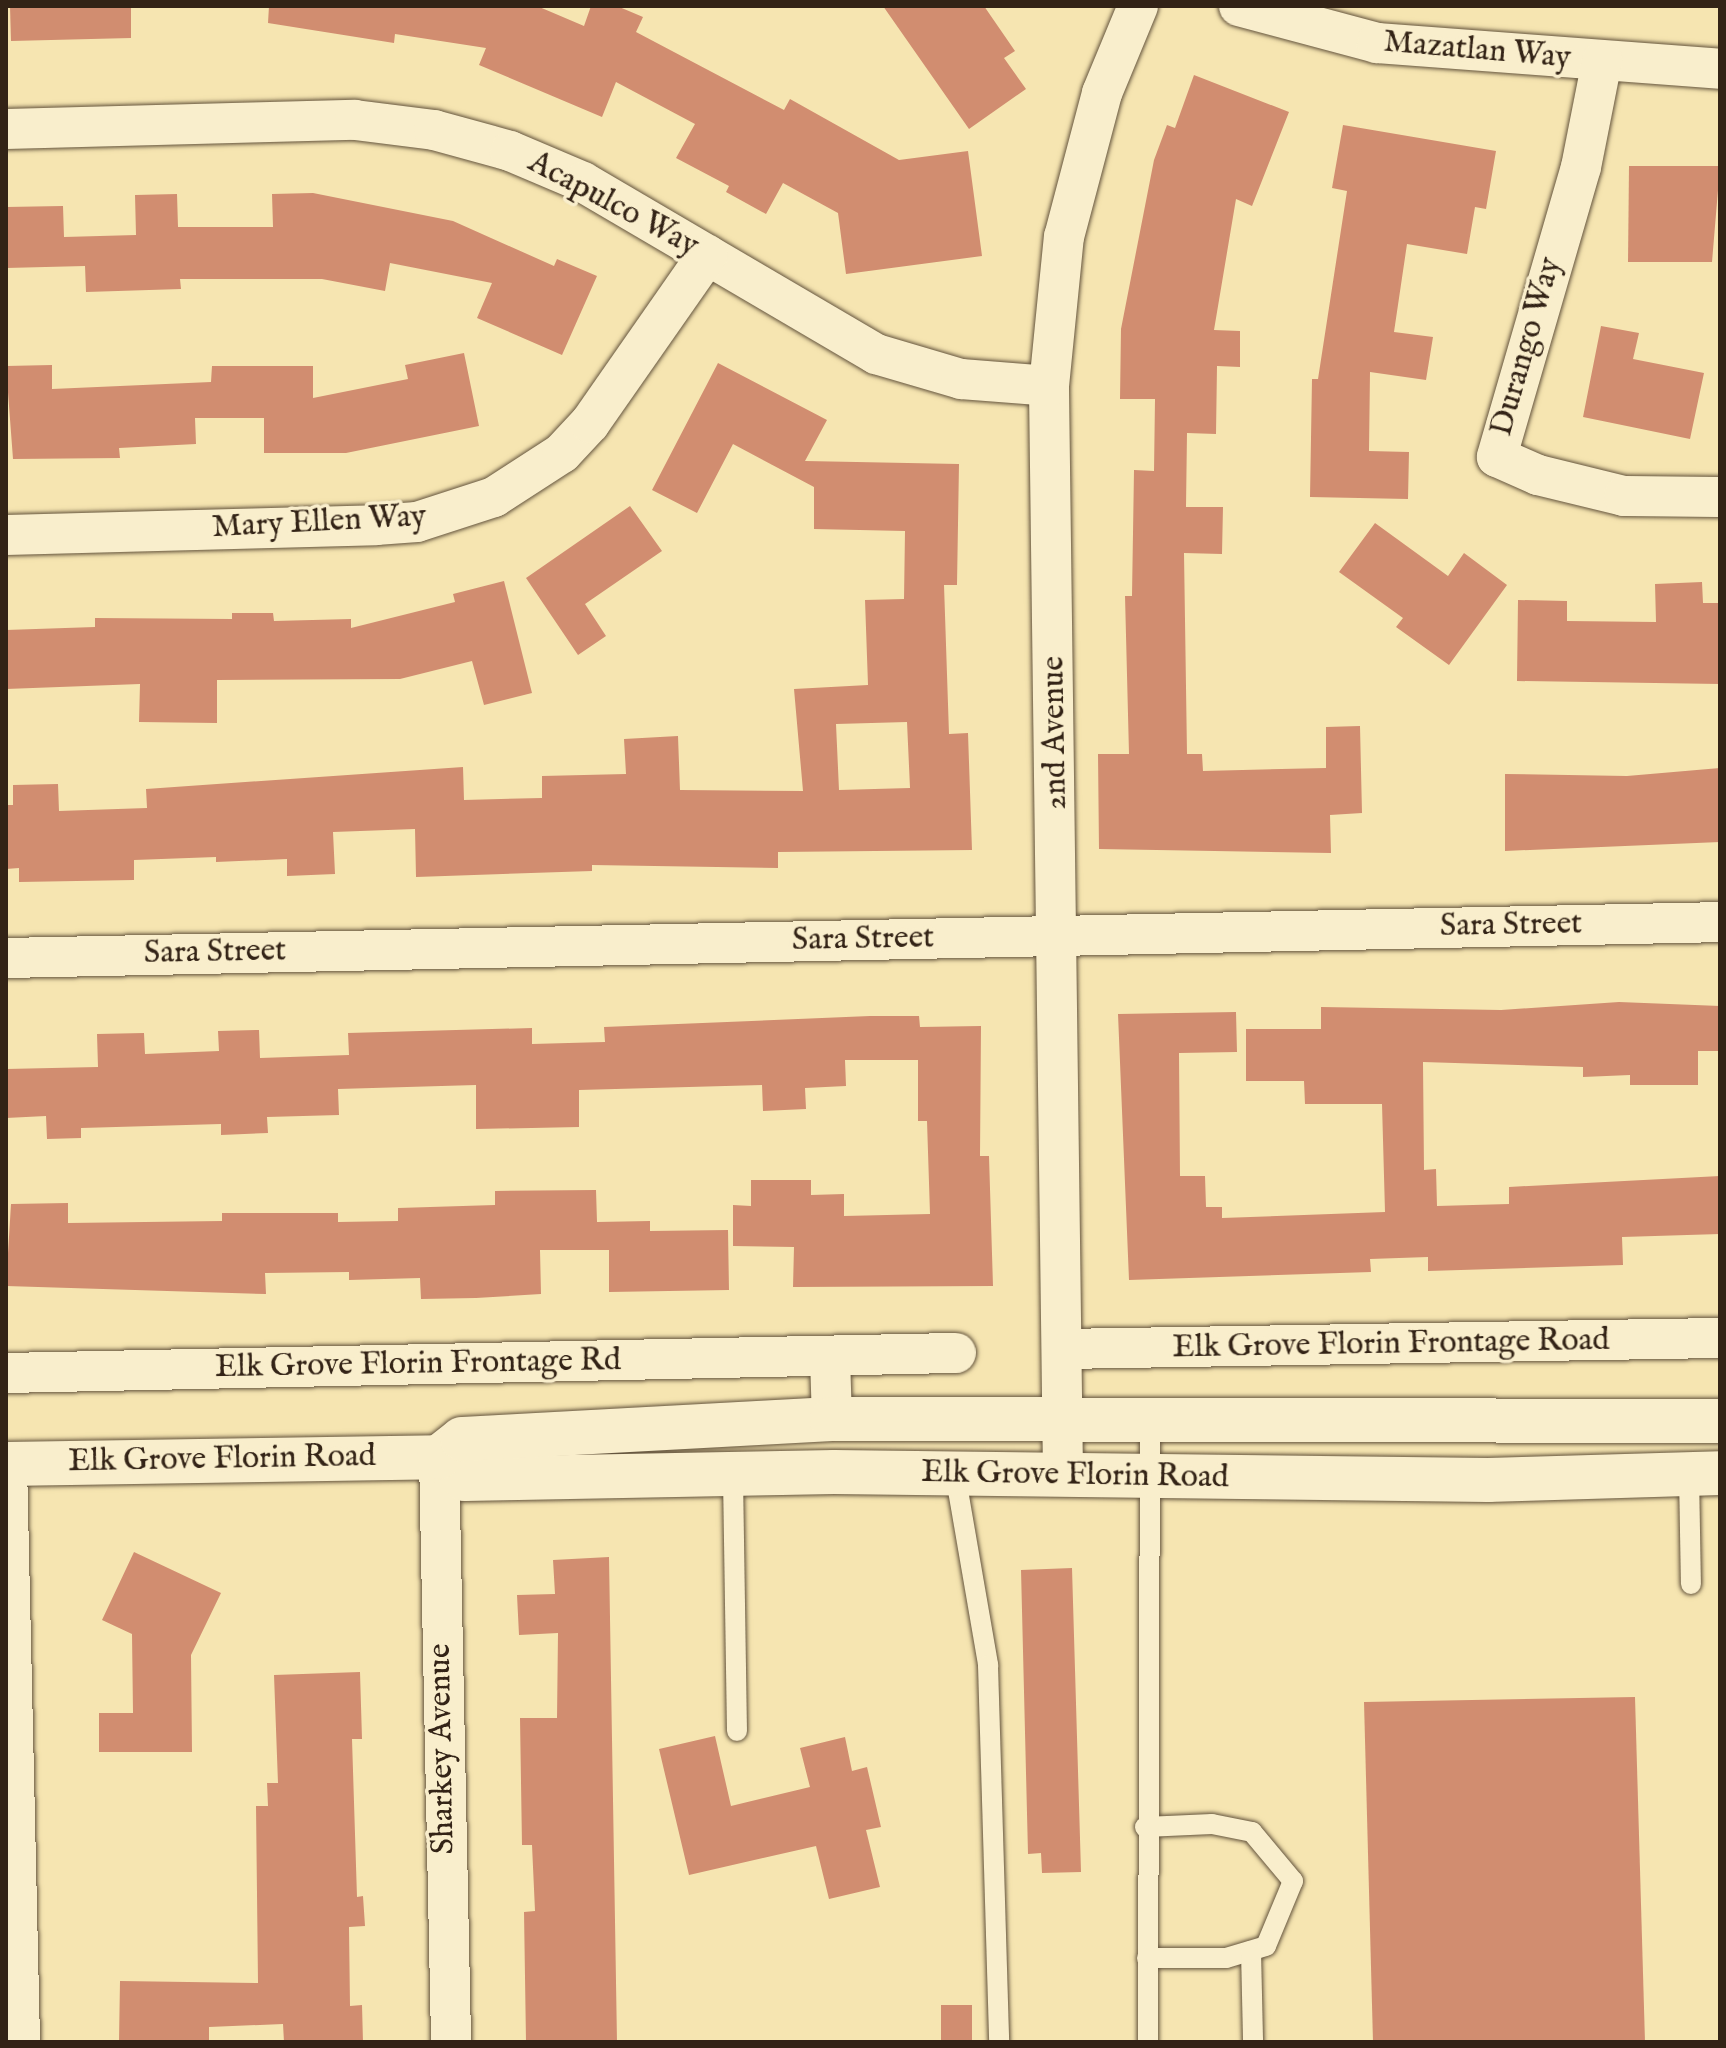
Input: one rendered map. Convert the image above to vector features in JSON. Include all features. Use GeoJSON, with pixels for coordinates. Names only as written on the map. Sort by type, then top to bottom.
{"type":"FeatureCollection","features":[{"type":"Feature","properties":{"kind":"main road","name":"Elk Grove Florin Road"},"geometry":{"type":"LineString","coordinates":[[6,1464],[439,1457],[462,1439],[832,1419],[1720,1421]]}},
{"type":"Feature","properties":{"kind":"main road","name":"Elk Grove Florin Road"},"geometry":{"type":"LineString","coordinates":[[439,1457],[465,1479],[1063,1473],[1473,1480],[1704,1474]]}},
{"type":"Feature","properties":{"kind":"street","name":"2nd Avenue"},"geometry":{"type":"LineString","coordinates":[[1063,1473],[1060,936],[1049,386],[1067,223],[1102,93],[1138,6]]}},
{"type":"Feature","properties":{"kind":"street","name":"Mazatlan Way"},"geometry":{"type":"LineString","coordinates":[[1239,6],[1377,43],[1720,69]]}},
{"type":"Feature","properties":{"kind":"street","name":"Durango Way"},"geometry":{"type":"LineString","coordinates":[[1602,61],[1581,167],[1497,457],[1538,475],[1609,493],[1720,497]]}},
{"type":"Feature","properties":{"kind":"street","name":"Acapulco Way"},"geometry":{"type":"LineString","coordinates":[[6,129],[355,120],[434,130],[510,151],[583,182],[876,354],[961,379],[1049,386]]}},
{"type":"Feature","properties":{"kind":"street","name":"Mary Ellen Way"},"geometry":{"type":"LineString","coordinates":[[6,535],[417,522],[494,497],[562,453],[590,423],[707,255]]}},
{"type":"Feature","properties":{"kind":"street","name":"Sara Street"},"geometry":{"type":"LineString","coordinates":[[6,958],[1720,922]]}},
{"type":"Feature","properties":{"kind":"street","name":"Elk Grove Florin Frontage Road"},"geometry":{"type":"LineString","coordinates":[[1062,1349],[1720,1338]]}},
{"type":"Feature","properties":{"kind":"street","name":"Elk Grove Florin Frontage Rd"},"geometry":{"type":"LineString","coordinates":[[6,1373],[956,1353]]}},
{"type":"Feature","properties":{"kind":"street"},"geometry":{"type":"LineString","coordinates":[[830,1357],[832,1419]]}},
{"type":"Feature","properties":{"kind":"street","name":"Sharkey Avenue"},"geometry":{"type":"LineString","coordinates":[[439,1457],[451,2042]]}},
{"type":"Feature","properties":{"kind":"street"},"geometry":{"type":"LineString","coordinates":[[6,1464],[20,2042]]}},
{"type":"Feature","properties":{"kind":"lane"},"geometry":{"type":"LineString","coordinates":[[1148,2042],[1145,1827],[1150,1419]]}},
{"type":"Feature","properties":{"kind":"lane"},"geometry":{"type":"LineString","coordinates":[[955,1473],[988,1665],[999,2042]]}},
{"type":"Feature","properties":{"kind":"lane"},"geometry":{"type":"LineString","coordinates":[[1691,1584],[1704,1474]]}},
{"type":"Feature","properties":{"kind":"lane"},"geometry":{"type":"LineString","coordinates":[[733,1477],[737,1731]]}},
{"type":"Feature","properties":{"kind":"lane"},"geometry":{"type":"LineString","coordinates":[[1145,1827],[1212,1824],[1252,1832],[1293,1881],[1266,1946],[1226,1958],[1147,1958]]}},
{"type":"Feature","properties":{"kind":"lane"},"geometry":{"type":"LineString","coordinates":[[1251,1951],[1253,2042]]}},
{"type":"Feature","properties":{"kind":"building"},"geometry":{"type":"Polygon","coordinates":[[[10,6],[131,6],[131,38],[11,41],[10,6]]]}},
{"type":"Feature","properties":{"kind":"building"},"geometry":{"type":"Polygon","coordinates":[[[269,6],[537,6],[584,26],[591,6],[617,6],[643,17],[636,32],[784,110],[790,99],[899,160],[968,151],[982,256],[846,274],[838,213],[783,183],[766,214],[726,192],[729,186],[676,158],[695,124],[616,82],[602,117],[479,65],[486,48],[395,34],[394,43],[268,23],[269,6]]]}},
{"type":"Feature","properties":{"kind":"building"},"geometry":{"type":"Polygon","coordinates":[[[883,6],[984,6],[1015,51],[1004,58],[1026,89],[969,129],[883,6]]]}},
{"type":"Feature","properties":{"kind":"building"},"geometry":{"type":"Polygon","coordinates":[[[1194,75],[1289,112],[1252,206],[1236,199],[1214,330],[1240,331],[1240,367],[1217,366],[1216,434],[1187,433],[1186,507],[1223,507],[1222,554],[1184,553],[1187,754],[1202,754],[1203,771],[1326,768],[1326,727],[1360,726],[1362,813],[1330,815],[1331,853],[1099,849],[1098,754],[1129,754],[1125,596],[1132,596],[1134,470],[1154,471],[1155,399],[1120,399],[1121,329],[1154,160],[1167,125],[1175,128],[1194,75]]]}},
{"type":"Feature","properties":{"kind":"building"},"geometry":{"type":"Polygon","coordinates":[[[1343,125],[1496,151],[1486,209],[1475,207],[1467,254],[1407,244],[1394,332],[1433,337],[1426,380],[1370,372],[1369,451],[1409,452],[1408,499],[1310,497],[1312,379],[1318,379],[1347,191],[1332,188],[1343,125]]]}},
{"type":"Feature","properties":{"kind":"building"},"geometry":{"type":"Polygon","coordinates":[[[1629,166],[1720,166],[1712,262],[1628,262],[1629,166]]]}},
{"type":"Feature","properties":{"kind":"building"},"geometry":{"type":"Polygon","coordinates":[[[313,193],[453,221],[554,266],[557,259],[597,276],[562,355],[477,318],[492,283],[390,263],[385,291],[322,279],[180,279],[181,289],[86,292],[85,266],[6,268],[6,207],[63,206],[64,237],[136,235],[135,195],[177,194],[178,227],[273,227],[272,194],[313,193]]]}},
{"type":"Feature","properties":{"kind":"building"},"geometry":{"type":"Polygon","coordinates":[[[1601,326],[1639,333],[1633,359],[1704,373],[1690,439],[1583,417],[1601,326]]]}},
{"type":"Feature","properties":{"kind":"building"},"geometry":{"type":"Polygon","coordinates":[[[464,353],[479,426],[346,453],[264,453],[264,418],[195,418],[196,444],[119,448],[120,458],[13,459],[6,366],[52,365],[52,389],[211,382],[212,366],[313,366],[313,398],[408,379],[405,365],[464,353]]]}},
{"type":"Feature","properties":{"kind":"building"},"geometry":{"type":"Polygon","coordinates":[[[718,363],[827,420],[805,461],[959,464],[957,585],[944,585],[949,734],[968,733],[972,850],[778,852],[778,868],[592,865],[592,871],[416,877],[415,829],[333,832],[335,874],[287,876],[287,859],[216,862],[216,857],[134,860],[134,880],[19,882],[19,868],[6,869],[6,805],[13,805],[13,785],[58,784],[59,811],[147,808],[146,789],[463,767],[464,800],[542,798],[542,776],[626,774],[624,739],[678,736],[680,790],[803,791],[794,689],[868,685],[865,600],[904,599],[905,531],[814,529],[814,487],[733,444],[697,513],[652,490],[718,363]],[[907,722],[836,724],[839,790],[910,788],[907,722]]]}},
{"type":"Feature","properties":{"kind":"building"},"geometry":{"type":"Polygon","coordinates":[[[630,506],[662,551],[585,604],[606,636],[578,655],[526,578],[630,506]]]}},
{"type":"Feature","properties":{"kind":"building"},"geometry":{"type":"Polygon","coordinates":[[[1375,523],[1448,576],[1464,553],[1507,585],[1449,665],[1396,627],[1403,618],[1339,572],[1375,523]]]}},
{"type":"Feature","properties":{"kind":"building"},"geometry":{"type":"Polygon","coordinates":[[[504,581],[532,693],[484,705],[472,661],[400,679],[217,680],[217,723],[139,722],[140,684],[6,689],[6,630],[95,627],[95,618],[232,619],[232,613],[273,613],[274,621],[351,619],[351,628],[455,602],[453,594],[504,581]]]}},
{"type":"Feature","properties":{"kind":"building"},"geometry":{"type":"Polygon","coordinates":[[[1702,582],[1703,603],[1720,603],[1720,684],[1517,681],[1518,600],[1567,601],[1567,621],[1656,622],[1655,584],[1702,582]]]}},
{"type":"Feature","properties":{"kind":"building"},"geometry":{"type":"Polygon","coordinates":[[[1720,768],[1720,842],[1505,851],[1505,774],[1627,776],[1720,768]]]}},
{"type":"Feature","properties":{"kind":"building"},"geometry":{"type":"Polygon","coordinates":[[[1619,1002],[1720,1006],[1720,1051],[1698,1051],[1698,1085],[1630,1085],[1630,1075],[1583,1077],[1583,1067],[1423,1062],[1424,1170],[1436,1169],[1437,1206],[1509,1204],[1509,1187],[1720,1176],[1720,1234],[1622,1237],[1623,1265],[1428,1271],[1428,1257],[1370,1259],[1371,1272],[1129,1280],[1118,1014],[1236,1012],[1237,1052],[1179,1053],[1180,1176],[1205,1176],[1206,1207],[1222,1207],[1222,1218],[1385,1212],[1382,1104],[1305,1104],[1304,1081],[1246,1081],[1246,1029],[1321,1029],[1321,1007],[1501,1010],[1619,1002]]]}},
{"type":"Feature","properties":{"kind":"building"},"geometry":{"type":"Polygon","coordinates":[[[919,1016],[920,1027],[981,1026],[980,1156],[989,1156],[993,1286],[793,1287],[794,1247],[733,1246],[733,1205],[751,1206],[751,1180],[811,1180],[811,1195],[844,1194],[844,1216],[930,1214],[927,1121],[918,1121],[918,1060],[845,1060],[846,1086],[805,1088],[806,1109],[763,1111],[762,1085],[579,1090],[579,1127],[476,1129],[476,1085],[338,1089],[339,1115],[267,1117],[268,1133],[221,1135],[221,1124],[81,1128],[81,1138],[47,1139],[46,1116],[6,1118],[6,1069],[98,1067],[97,1034],[144,1033],[145,1054],[219,1051],[218,1031],[259,1030],[260,1058],[349,1055],[348,1033],[532,1028],[532,1044],[605,1042],[604,1027],[919,1016]]]}},
{"type":"Feature","properties":{"kind":"building"},"geometry":{"type":"Polygon","coordinates":[[[596,1190],[597,1222],[650,1221],[650,1231],[728,1230],[729,1290],[609,1292],[609,1250],[540,1250],[541,1294],[476,1298],[421,1299],[420,1278],[349,1280],[349,1272],[265,1273],[266,1294],[6,1286],[11,1204],[68,1203],[68,1223],[222,1221],[222,1213],[338,1213],[338,1222],[398,1221],[398,1208],[495,1205],[495,1191],[596,1190]]]}},
{"type":"Feature","properties":{"kind":"building"},"geometry":{"type":"Polygon","coordinates":[[[134,1552],[221,1593],[191,1655],[192,1752],[99,1752],[99,1713],[133,1713],[132,1634],[102,1620],[134,1552]]]}},
{"type":"Feature","properties":{"kind":"building"},"geometry":{"type":"Polygon","coordinates":[[[609,1557],[617,2042],[526,2042],[524,1912],[535,1911],[532,1845],[522,1845],[520,1718],[557,1718],[558,1633],[519,1635],[517,1595],[555,1594],[553,1560],[609,1557]]]}},
{"type":"Feature","properties":{"kind":"building"},"geometry":{"type":"Polygon","coordinates":[[[1072,1568],[1081,1872],[1042,1873],[1041,1853],[1028,1854],[1021,1570],[1072,1568]]]}},
{"type":"Feature","properties":{"kind":"building"},"geometry":{"type":"Polygon","coordinates":[[[360,1672],[362,1739],[352,1739],[357,1897],[363,1896],[365,1926],[349,1927],[350,2006],[362,2005],[363,2042],[284,2042],[283,2024],[209,2027],[209,2042],[119,2042],[120,1981],[258,1983],[256,1806],[268,1806],[267,1783],[278,1783],[274,1675],[360,1672]]]}},
{"type":"Feature","properties":{"kind":"building"},"geometry":{"type":"Polygon","coordinates":[[[1635,1697],[1645,2042],[1373,2042],[1364,1702],[1635,1697]]]}},
{"type":"Feature","properties":{"kind":"building"},"geometry":{"type":"Polygon","coordinates":[[[715,1736],[731,1806],[810,1787],[800,1748],[845,1737],[852,1771],[867,1767],[881,1827],[866,1830],[880,1887],[829,1899],[816,1846],[689,1875],[659,1749],[715,1736]]]}},
{"type":"Feature","properties":{"kind":"building"},"geometry":{"type":"Polygon","coordinates":[[[941,2005],[972,2005],[972,2042],[941,2042],[941,2005]]]}}]}
